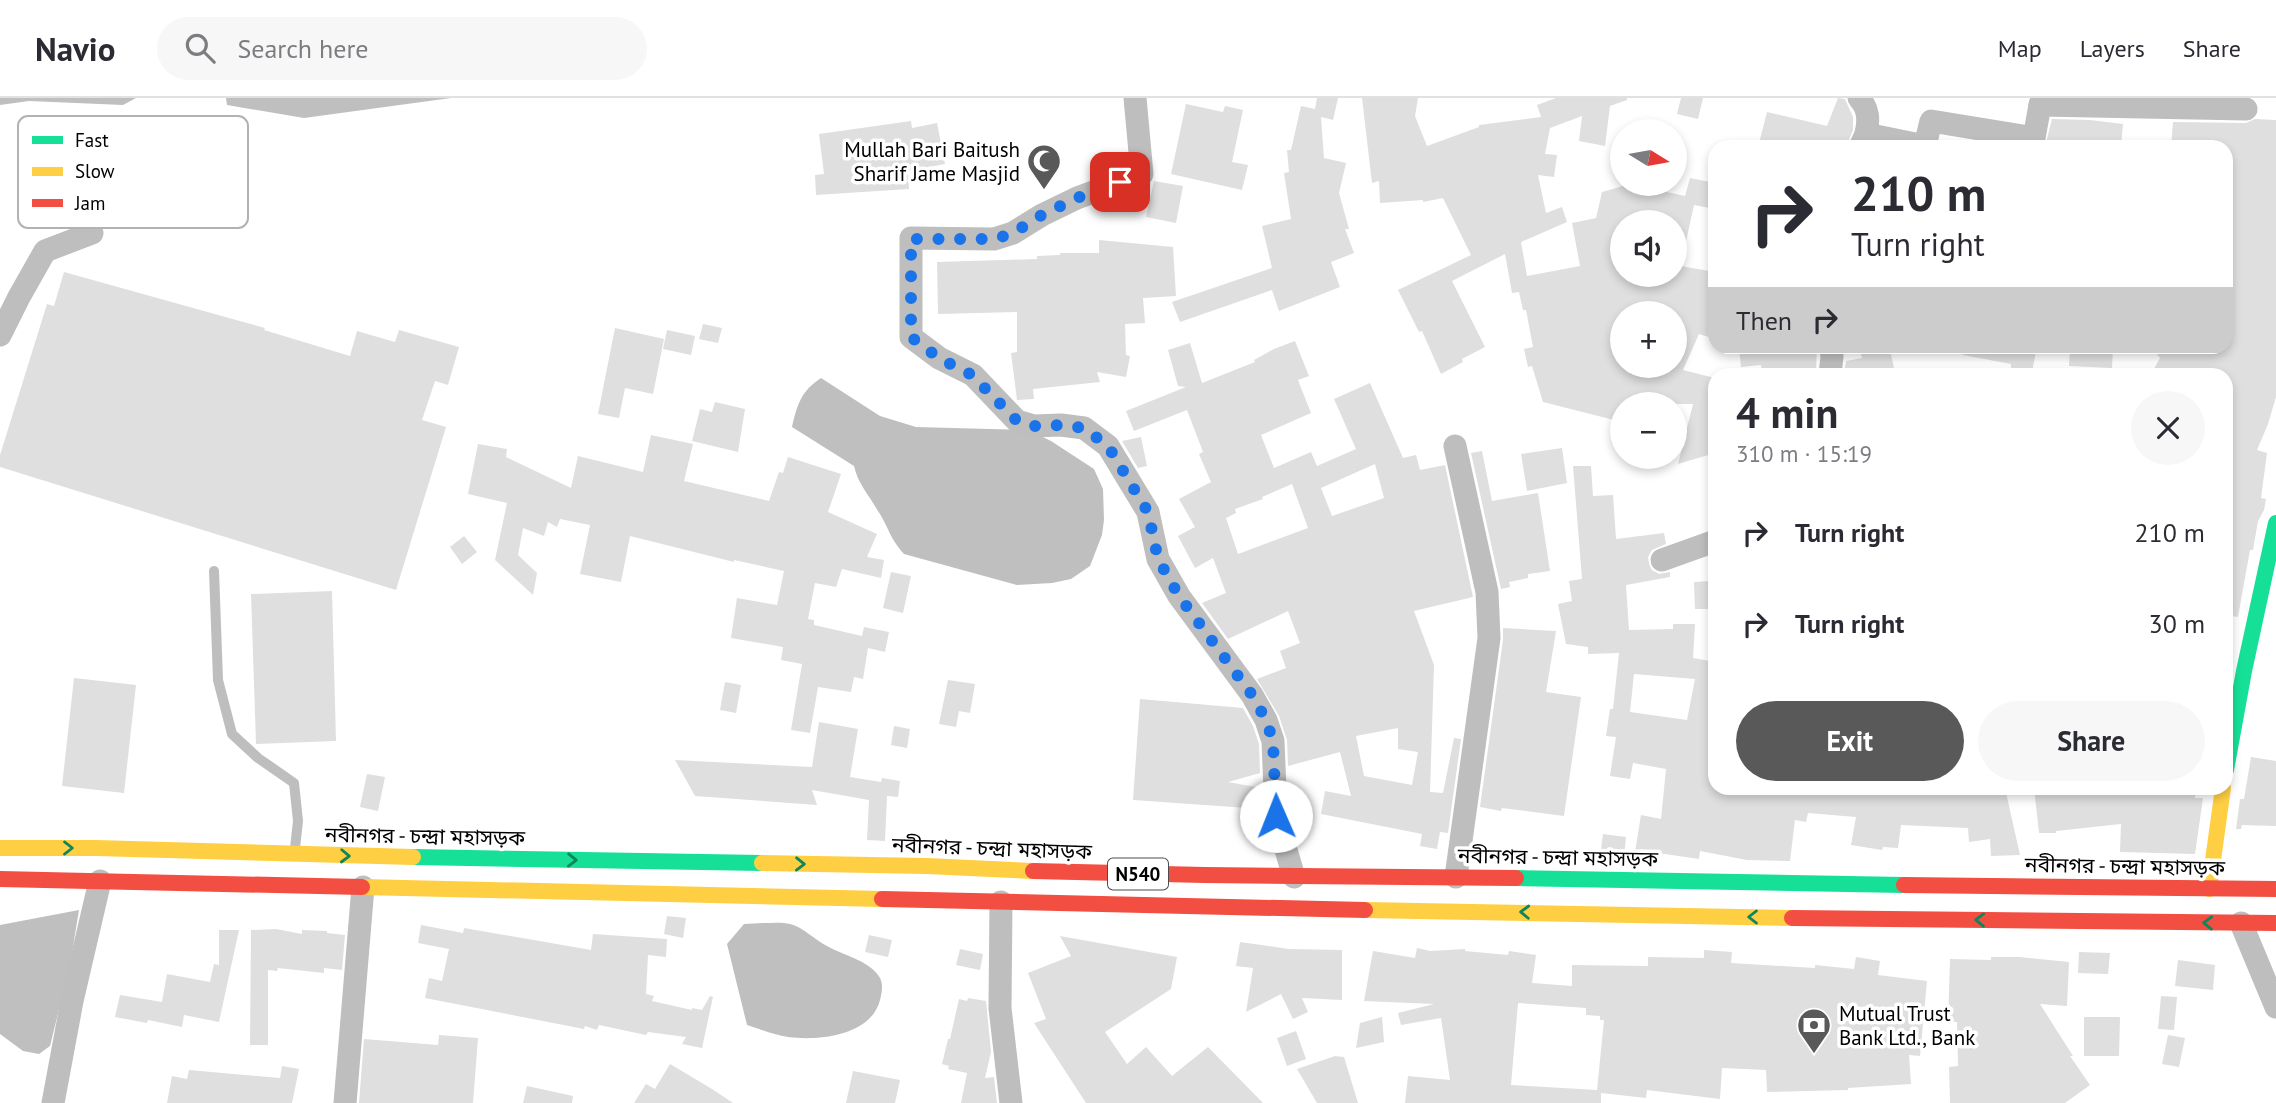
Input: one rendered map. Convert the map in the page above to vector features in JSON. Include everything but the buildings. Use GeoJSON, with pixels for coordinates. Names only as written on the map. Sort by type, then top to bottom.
{"type":"FeatureCollection","features":[{"type":"Feature","properties":{"kind":"main road"},"geometry":{"type":"LineString","coordinates":[[2233,732],[2276,523]]}},
{"type":"Feature","properties":{"kind":"main road"},"geometry":{"type":"LineString","coordinates":[[2209,889],[2222,795]]}},
{"type":"Feature","properties":{"kind":"main road","name":"নবীনগর - চন্দ্রা মহাসড়ক"},"geometry":{"type":"LineString","coordinates":[[0,848],[913,866],[1004,871],[1294,877],[2276,889]]}},
{"type":"Feature","properties":{"kind":"main road","name":"N540"},"geometry":{"type":"LineString","coordinates":[[0,879],[1686,917],[2276,923]]}},
{"type":"Feature","properties":{"kind":"street"},"geometry":{"type":"LineString","coordinates":[[1135,98],[1142,174],[1077,198],[1013,233],[995,239],[911,239],[911,337],[939,358],[972,375],[1017,421],[1034,426],[1084,428],[1108,446],[1148,512],[1158,559],[1179,596],[1252,695],[1266,720],[1273,741],[1276,816],[1294,877]]}},
{"type":"Feature","properties":{"kind":"street"},"geometry":{"type":"LineString","coordinates":[[1859,98],[1869,118],[1863,140]]}},
{"type":"Feature","properties":{"kind":"street"},"geometry":{"type":"LineString","coordinates":[[1926,140],[1931,121],[2035,138],[2041,102],[2246,109]]}},
{"type":"Feature","properties":{"kind":"street"},"geometry":{"type":"LineString","coordinates":[[0,335],[45,251],[92,233]]}},
{"type":"Feature","properties":{"kind":"street"},"geometry":{"type":"LineString","coordinates":[[1455,446],[1487,592],[1489,638],[1456,877]]}},
{"type":"Feature","properties":{"kind":"street"},"geometry":{"type":"LineString","coordinates":[[1662,560],[1708,544]]}},
{"type":"Feature","properties":{"kind":"street"},"geometry":{"type":"LineString","coordinates":[[53,1103],[72,1001],[100,881]]}},
{"type":"Feature","properties":{"kind":"street"},"geometry":{"type":"LineString","coordinates":[[345,1103],[363,887]]}},
{"type":"Feature","properties":{"kind":"street"},"geometry":{"type":"LineString","coordinates":[[1001,902],[1000,1008],[1011,1103]]}},
{"type":"Feature","properties":{"kind":"street"},"geometry":{"type":"LineString","coordinates":[[2241,923],[2276,1007]]}},
{"type":"Feature","properties":{"kind":"lane"},"geometry":{"type":"LineString","coordinates":[[214,571],[218,680],[232,734],[258,758],[295,783],[298,821],[295,854]]}},
{"type":"Feature","properties":{"kind":"shaded area"},"geometry":{"type":"Polygon","coordinates":[[[0,98],[136,98],[123,105],[29,101],[0,105],[0,98]]]}},
{"type":"Feature","properties":{"kind":"shaded area"},"geometry":{"type":"Polygon","coordinates":[[[226,98],[451,98],[304,118],[227,105],[226,98]]]}},
{"type":"Feature","properties":{"kind":"shaded area"},"geometry":{"type":"Polygon","coordinates":[[[821,378],[880,416],[916,427],[1028,430],[1051,441],[1094,469],[1103,489],[1104,520],[1102,535],[1090,566],[1071,579],[1017,585],[904,554],[861,484],[854,466],[792,427],[801,399],[821,378]]]}},
{"type":"Feature","properties":{"kind":"shaded area"},"geometry":{"type":"Polygon","coordinates":[[[79,910],[70,965],[50,1046],[39,1054],[23,1051],[0,1034],[0,925],[79,910]]]}},
{"type":"Feature","properties":{"kind":"shaded area"},"geometry":{"type":"Polygon","coordinates":[[[784,923],[795,926],[827,946],[861,962],[880,978],[880,1000],[875,1012],[866,1022],[842,1034],[814,1038],[788,1037],[747,1025],[727,944],[744,924],[784,923]]]}},
{"type":"Feature","properties":{"kind":"traffic: fast"},"geometry":{"type":"LineString","coordinates":[[2233,732],[2276,523]]}},
{"type":"Feature","properties":{"kind":"traffic: fast"},"geometry":{"type":"LineString","coordinates":[[413,857],[762,863]]}},
{"type":"Feature","properties":{"kind":"traffic: fast"},"geometry":{"type":"LineString","coordinates":[[1516,878],[1904,885]]}},
{"type":"Feature","properties":{"kind":"traffic: slow"},"geometry":{"type":"LineString","coordinates":[[2209,889],[2222,795]]}},
{"type":"Feature","properties":{"kind":"traffic: slow"},"geometry":{"type":"LineString","coordinates":[[0,848],[413,857]]}},
{"type":"Feature","properties":{"kind":"traffic: slow"},"geometry":{"type":"LineString","coordinates":[[762,863],[1033,871]]}},
{"type":"Feature","properties":{"kind":"traffic: slow"},"geometry":{"type":"LineString","coordinates":[[362,887],[882,899]]}},
{"type":"Feature","properties":{"kind":"traffic: slow"},"geometry":{"type":"LineString","coordinates":[[1365,910],[1792,918]]}},
{"type":"Feature","properties":{"kind":"traffic: jam"},"geometry":{"type":"LineString","coordinates":[[1033,871],[1516,878]]}},
{"type":"Feature","properties":{"kind":"traffic: jam"},"geometry":{"type":"LineString","coordinates":[[0,879],[362,887]]}},
{"type":"Feature","properties":{"kind":"traffic: jam"},"geometry":{"type":"LineString","coordinates":[[1904,885],[2276,889]]}},
{"type":"Feature","properties":{"kind":"traffic: jam"},"geometry":{"type":"LineString","coordinates":[[882,899],[1365,910]]}},
{"type":"Feature","properties":{"kind":"traffic: jam"},"geometry":{"type":"LineString","coordinates":[[1792,918],[2276,923]]}},
{"type":"Feature","properties":{"kind":"place","name":"Mullah Bari Baitush Sharif Jame Masjid"},"geometry":{"type":"Point","coordinates":[1044,191]}},
{"type":"Feature","properties":{"kind":"place","name":"Mutual Trust Bank Ltd., Bank"},"geometry":{"type":"Point","coordinates":[1814,1055]}},
{"type":"Feature","properties":{"kind":"route"},"geometry":{"type":"LineString","coordinates":[[1120,182],[1077,198],[1013,233],[995,239],[911,239],[911,337],[939,358],[972,375],[1017,421],[1034,426],[1084,428],[1108,446],[1148,512],[1158,559],[1179,596],[1252,695],[1266,720],[1273,741],[1276,816]]}}]}
